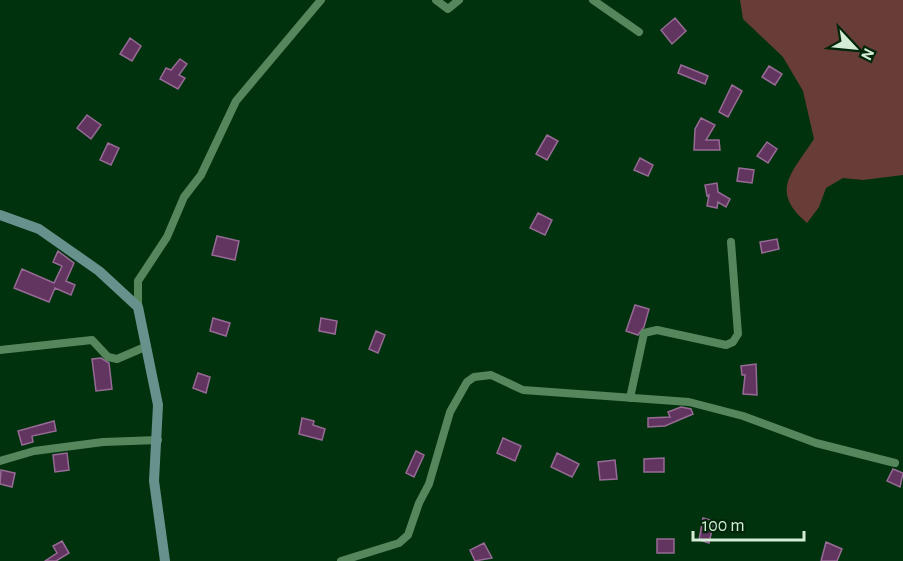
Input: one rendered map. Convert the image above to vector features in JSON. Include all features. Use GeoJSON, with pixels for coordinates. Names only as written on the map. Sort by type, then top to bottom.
{"type":"FeatureCollection","features":[{"type":"Feature","properties":{"kind":"main road"},"geometry":{"type":"LineString","coordinates":[[0,215],[39,228],[119,289],[138,307],[158,405],[155,488],[165,561]]}},
{"type":"Feature","properties":{"kind":"street"},"geometry":{"type":"LineString","coordinates":[[138,307],[136,287],[140,276],[167,237],[184,197],[201,175],[236,101],[321,0]]}},
{"type":"Feature","properties":{"kind":"street"},"geometry":{"type":"LineString","coordinates":[[436,0],[448,9],[459,0]]}},
{"type":"Feature","properties":{"kind":"street"},"geometry":{"type":"LineString","coordinates":[[593,0],[639,32]]}},
{"type":"Feature","properties":{"kind":"street"},"geometry":{"type":"LineString","coordinates":[[630,398],[644,333],[657,330],[726,345],[733,342],[738,334],[731,242]]}},
{"type":"Feature","properties":{"kind":"street"},"geometry":{"type":"LineString","coordinates":[[119,289],[136,287]]}},
{"type":"Feature","properties":{"kind":"street"},"geometry":{"type":"LineString","coordinates":[[0,350],[92,340],[108,357],[117,359],[146,346]]}},
{"type":"Feature","properties":{"kind":"street"},"geometry":{"type":"LineString","coordinates":[[341,561],[399,543],[408,535],[419,503],[429,484],[450,412],[470,379],[491,375],[523,390],[689,402],[743,416],[816,443],[896,463]]}},
{"type":"Feature","properties":{"kind":"street"},"geometry":{"type":"LineString","coordinates":[[0,461],[34,451],[103,442],[158,440]]}},
{"type":"Feature","properties":{"kind":"shaded area"},"geometry":{"type":"Polygon","coordinates":[[[740,0],[903,0],[903,175],[863,180],[843,178],[826,188],[819,207],[807,223],[795,212],[789,201],[788,182],[814,139],[803,91],[783,57],[743,19],[740,0]]]}},
{"type":"Feature","properties":{"kind":"building"},"geometry":{"type":"Polygon","coordinates":[[[675,18],[686,31],[672,44],[661,30],[675,18]]]}},
{"type":"Feature","properties":{"kind":"building"},"geometry":{"type":"Polygon","coordinates":[[[130,38],[141,46],[132,61],[120,54],[130,38]]]}},
{"type":"Feature","properties":{"kind":"building"},"geometry":{"type":"Polygon","coordinates":[[[180,59],[187,64],[179,75],[185,78],[178,89],[160,79],[166,68],[171,70],[180,59]]]}},
{"type":"Feature","properties":{"kind":"building"},"geometry":{"type":"Polygon","coordinates":[[[681,65],[708,76],[705,84],[678,73],[681,65]]]}},
{"type":"Feature","properties":{"kind":"building"},"geometry":{"type":"Polygon","coordinates":[[[769,66],[782,74],[775,85],[762,77],[769,66]]]}},
{"type":"Feature","properties":{"kind":"building"},"geometry":{"type":"Polygon","coordinates":[[[732,85],[742,91],[728,117],[719,112],[732,85]]]}},
{"type":"Feature","properties":{"kind":"building"},"geometry":{"type":"Polygon","coordinates":[[[87,115],[101,125],[91,139],[77,128],[87,115]]]}},
{"type":"Feature","properties":{"kind":"building"},"geometry":{"type":"Polygon","coordinates":[[[701,118],[715,125],[706,140],[719,140],[720,150],[694,150],[695,129],[701,118]]]}},
{"type":"Feature","properties":{"kind":"building"},"geometry":{"type":"Polygon","coordinates":[[[547,135],[558,141],[547,160],[536,154],[547,135]]]}},
{"type":"Feature","properties":{"kind":"building"},"geometry":{"type":"Polygon","coordinates":[[[767,142],[777,149],[768,163],[757,156],[767,142]]]}},
{"type":"Feature","properties":{"kind":"building"},"geometry":{"type":"Polygon","coordinates":[[[108,143],[119,148],[111,165],[100,160],[108,143]]]}},
{"type":"Feature","properties":{"kind":"building"},"geometry":{"type":"Polygon","coordinates":[[[640,158],[653,165],[648,176],[634,170],[640,158]]]}},
{"type":"Feature","properties":{"kind":"building"},"geometry":{"type":"Polygon","coordinates":[[[739,168],[754,170],[752,183],[737,181],[739,168]]]}},
{"type":"Feature","properties":{"kind":"building"},"geometry":{"type":"Polygon","coordinates":[[[717,183],[718,192],[730,199],[726,207],[718,202],[717,208],[707,206],[709,195],[707,196],[705,185],[717,183]]]}},
{"type":"Feature","properties":{"kind":"building"},"geometry":{"type":"Polygon","coordinates":[[[538,213],[552,220],[545,235],[530,228],[538,213]]]}},
{"type":"Feature","properties":{"kind":"building"},"geometry":{"type":"Polygon","coordinates":[[[217,236],[239,241],[235,260],[212,255],[217,236]]]}},
{"type":"Feature","properties":{"kind":"building"},"geometry":{"type":"Polygon","coordinates":[[[777,239],[779,249],[762,253],[760,242],[777,239]]]}},
{"type":"Feature","properties":{"kind":"building"},"geometry":{"type":"Polygon","coordinates":[[[58,251],[74,263],[66,281],[75,285],[71,295],[55,288],[49,302],[14,288],[22,269],[54,283],[62,266],[53,262],[58,251]]]}},
{"type":"Feature","properties":{"kind":"building"},"geometry":{"type":"Polygon","coordinates":[[[635,305],[649,309],[644,327],[638,335],[626,331],[635,305]]]}},
{"type":"Feature","properties":{"kind":"building"},"geometry":{"type":"Polygon","coordinates":[[[213,318],[230,323],[226,336],[210,331],[213,318]]]}},
{"type":"Feature","properties":{"kind":"building"},"geometry":{"type":"Polygon","coordinates":[[[321,318],[337,321],[335,334],[319,331],[321,318]]]}},
{"type":"Feature","properties":{"kind":"building"},"geometry":{"type":"Polygon","coordinates":[[[376,331],[385,335],[378,353],[369,349],[376,331]]]}},
{"type":"Feature","properties":{"kind":"building"},"geometry":{"type":"Polygon","coordinates":[[[101,358],[109,363],[112,389],[96,391],[92,359],[101,358]]]}},
{"type":"Feature","properties":{"kind":"building"},"geometry":{"type":"Polygon","coordinates":[[[756,364],[757,395],[743,394],[745,375],[742,375],[741,366],[756,364]]]}},
{"type":"Feature","properties":{"kind":"building"},"geometry":{"type":"Polygon","coordinates":[[[198,373],[210,377],[206,393],[193,388],[198,373]]]}},
{"type":"Feature","properties":{"kind":"building"},"geometry":{"type":"Polygon","coordinates":[[[681,407],[691,409],[693,414],[665,426],[648,427],[648,418],[670,417],[668,412],[681,407]]]}},
{"type":"Feature","properties":{"kind":"building"},"geometry":{"type":"Polygon","coordinates":[[[302,418],[314,421],[313,425],[325,429],[322,440],[299,434],[302,418]]]}},
{"type":"Feature","properties":{"kind":"building"},"geometry":{"type":"Polygon","coordinates":[[[54,421],[56,431],[32,436],[33,442],[22,445],[18,431],[54,421]]]}},
{"type":"Feature","properties":{"kind":"building"},"geometry":{"type":"Polygon","coordinates":[[[503,438],[521,446],[515,461],[497,453],[503,438]]]}},
{"type":"Feature","properties":{"kind":"building"},"geometry":{"type":"Polygon","coordinates":[[[416,451],[424,455],[414,477],[406,473],[416,451]]]}},
{"type":"Feature","properties":{"kind":"building"},"geometry":{"type":"Polygon","coordinates":[[[67,453],[69,470],[55,472],[53,455],[67,453]]]}},
{"type":"Feature","properties":{"kind":"building"},"geometry":{"type":"Polygon","coordinates":[[[557,453],[579,464],[572,477],[551,467],[557,453]]]}},
{"type":"Feature","properties":{"kind":"building"},"geometry":{"type":"Polygon","coordinates":[[[664,458],[664,472],[644,472],[644,459],[664,458]]]}},
{"type":"Feature","properties":{"kind":"building"},"geometry":{"type":"Polygon","coordinates":[[[615,460],[617,479],[600,480],[598,462],[615,460]]]}},
{"type":"Feature","properties":{"kind":"building"},"geometry":{"type":"Polygon","coordinates":[[[893,469],[903,473],[900,487],[887,481],[893,469]]]}},
{"type":"Feature","properties":{"kind":"building"},"geometry":{"type":"Polygon","coordinates":[[[1,470],[15,473],[12,487],[0,484],[1,470]]]}},
{"type":"Feature","properties":{"kind":"building"},"geometry":{"type":"Polygon","coordinates":[[[703,518],[714,521],[709,543],[699,540],[703,518]]]}},
{"type":"Feature","properties":{"kind":"building"},"geometry":{"type":"Polygon","coordinates":[[[657,539],[674,539],[674,553],[657,553],[657,539]]]}},
{"type":"Feature","properties":{"kind":"building"},"geometry":{"type":"Polygon","coordinates":[[[62,541],[69,553],[56,561],[45,561],[57,553],[53,546],[62,541]]]}},
{"type":"Feature","properties":{"kind":"building"},"geometry":{"type":"Polygon","coordinates":[[[826,542],[842,549],[837,561],[821,561],[826,542]]]}},
{"type":"Feature","properties":{"kind":"building"},"geometry":{"type":"Polygon","coordinates":[[[484,543],[492,558],[475,561],[470,550],[484,543]]]}}]}
